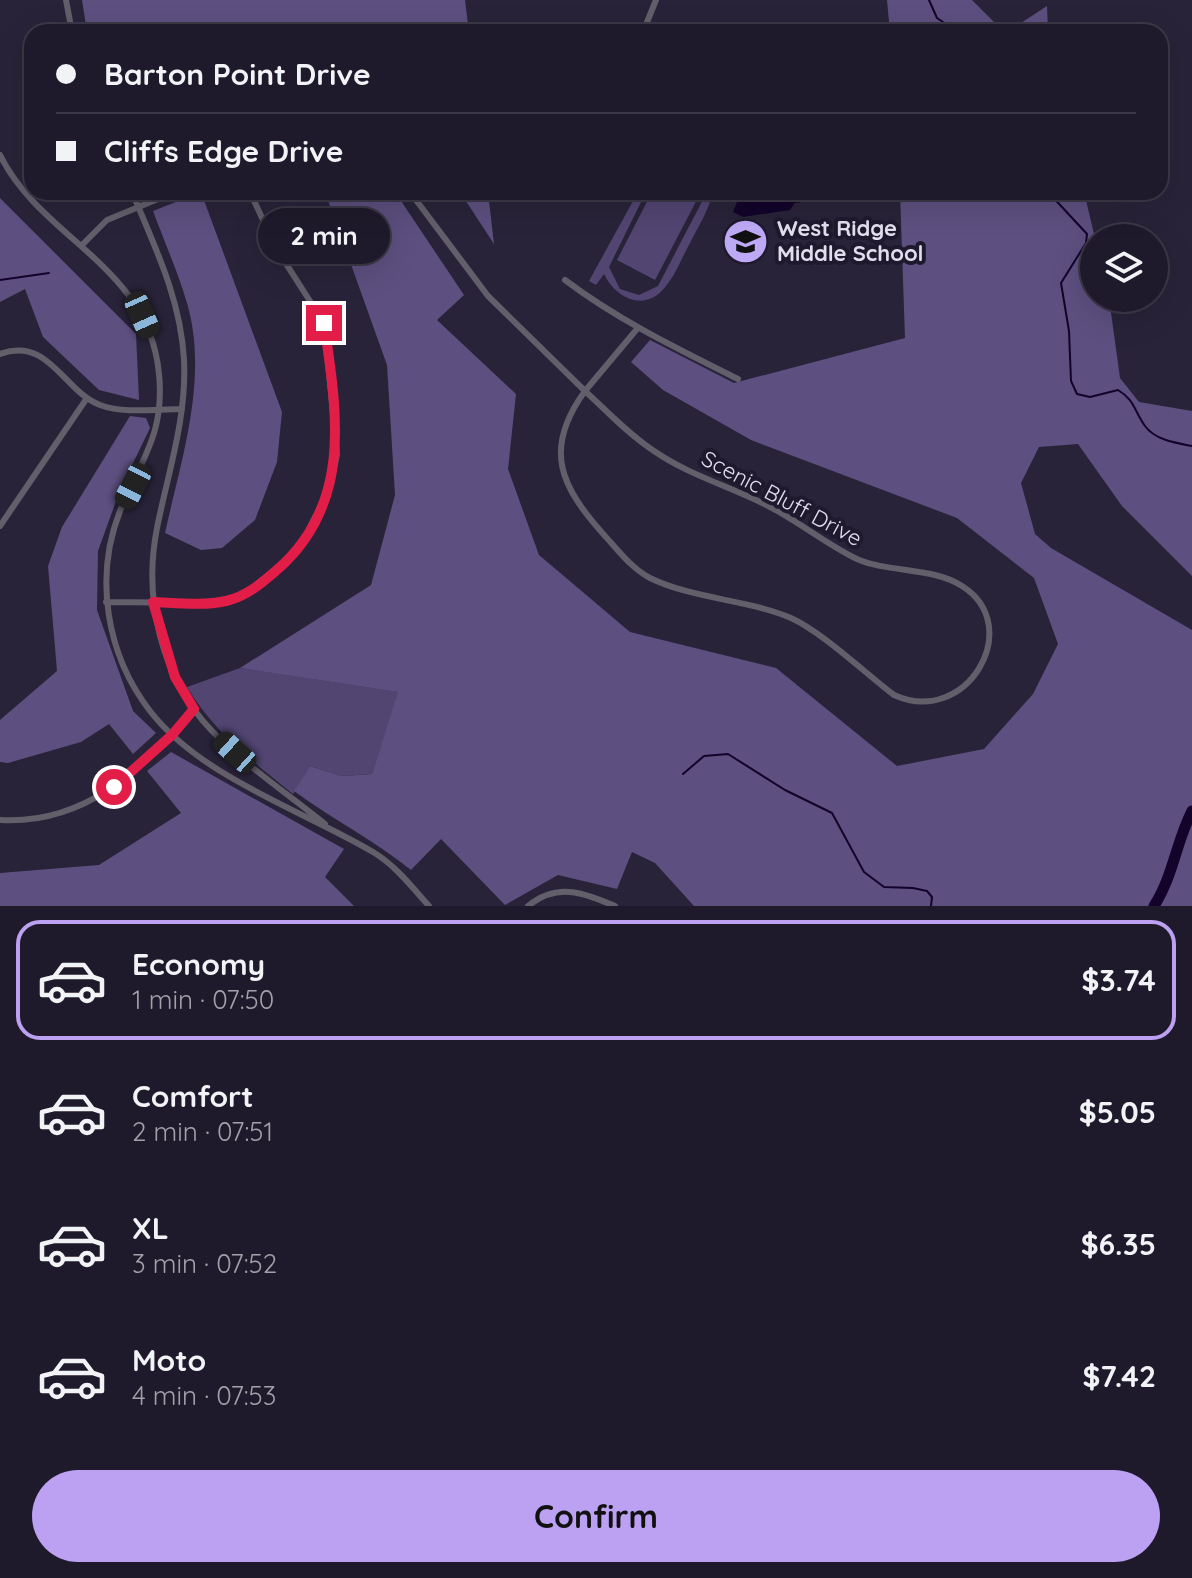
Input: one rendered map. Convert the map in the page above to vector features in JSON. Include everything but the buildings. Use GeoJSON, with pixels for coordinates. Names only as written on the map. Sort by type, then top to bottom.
{"type":"FeatureCollection","features":[{"type":"Feature","properties":{"kind":"street"},"geometry":{"type":"LineString","coordinates":[[66,0],[70,24]]}},
{"type":"Feature","properties":{"kind":"street"},"geometry":{"type":"LineString","coordinates":[[646,24],[656,0]]}},
{"type":"Feature","properties":{"kind":"street"},"geometry":{"type":"LineString","coordinates":[[0,155],[24,191]]}},
{"type":"Feature","properties":{"kind":"street"},"geometry":{"type":"LineString","coordinates":[[34,200],[119,281],[142,315],[159,371],[159,409],[150,451],[113,531],[108,554],[106,602],[124,668],[150,712],[172,735],[209,763],[392,867],[429,906]]}},
{"type":"Feature","properties":{"kind":"street"},"geometry":{"type":"LineString","coordinates":[[135,200],[177,306],[184,360],[182,409],[153,551],[153,602],[171,667],[194,709],[235,752],[341,837]]}},
{"type":"Feature","properties":{"kind":"street"},"geometry":{"type":"LineString","coordinates":[[83,244],[107,220],[155,200]]}},
{"type":"Feature","properties":{"kind":"street"},"geometry":{"type":"LineString","coordinates":[[106,602],[224,601],[259,585],[298,551],[308,535],[335,468],[324,323],[276,248],[254,200]]}},
{"type":"Feature","properties":{"kind":"street","name":"Scenic Bluff Drive"},"geometry":{"type":"LineString","coordinates":[[416,200],[488,296],[585,391],[652,450],[772,508],[855,558],[961,584],[980,603],[988,625],[987,650],[976,674],[955,695],[943,701],[908,701],[894,695],[790,618],[662,583],[634,568],[574,499],[563,476],[560,454],[563,431],[585,391],[637,329]]}},
{"type":"Feature","properties":{"kind":"street"},"geometry":{"type":"LineString","coordinates":[[565,280],[575,290],[637,329],[738,379]]}},
{"type":"Feature","properties":{"kind":"street"},"geometry":{"type":"LineString","coordinates":[[0,354],[24,351],[41,356],[87,398],[114,409],[182,409]]}},
{"type":"Feature","properties":{"kind":"street"},"geometry":{"type":"LineString","coordinates":[[0,526],[87,398]]}},
{"type":"Feature","properties":{"kind":"street"},"geometry":{"type":"LineString","coordinates":[[0,820],[59,815],[98,799],[131,775],[194,709]]}},
{"type":"Feature","properties":{"kind":"street"},"geometry":{"type":"LineString","coordinates":[[528,906],[551,892],[566,890],[615,906]]}},
{"type":"Feature","properties":{"kind":"shaded area"},"geometry":{"type":"Polygon","coordinates":[[[82,0],[465,0],[468,24],[86,24],[82,0]]]}},
{"type":"Feature","properties":{"kind":"shaded area"},"geometry":{"type":"Polygon","coordinates":[[[887,0],[972,0],[995,23],[993,24],[889,24],[887,0]]]}},
{"type":"Feature","properties":{"kind":"shaded area"},"geometry":{"type":"Polygon","coordinates":[[[1047,6],[1048,24],[1019,24],[1047,6]]]}},
{"type":"Feature","properties":{"kind":"shaded area"},"geometry":{"type":"Polygon","coordinates":[[[0,198],[136,334],[139,400],[99,390],[43,337],[25,289],[0,302],[0,198]]]}},
{"type":"Feature","properties":{"kind":"shaded area"},"geometry":{"type":"Polygon","coordinates":[[[181,200],[204,200],[282,412],[277,462],[255,520],[222,548],[201,550],[165,533],[185,448],[195,360],[187,303],[153,211],[181,200]]]}},
{"type":"Feature","properties":{"kind":"shaded area"},"geometry":{"type":"Polygon","coordinates":[[[328,200],[400,200],[464,295],[437,320],[516,394],[508,469],[539,555],[630,632],[776,668],[897,766],[984,749],[1033,694],[1058,644],[1034,578],[957,518],[751,440],[663,390],[631,362],[650,340],[734,383],[905,338],[900,200],[1086,200],[1092,224],[1080,224],[1080,312],[1111,312],[1120,378],[1139,402],[1192,411],[1192,576],[1122,506],[1078,444],[1039,447],[1021,483],[1035,534],[1051,548],[1192,630],[1192,906],[694,906],[655,863],[632,852],[617,889],[558,875],[505,905],[441,839],[411,870],[294,791],[310,766],[342,776],[372,774],[398,692],[240,668],[371,585],[395,495],[387,365],[328,200]]]}},
{"type":"Feature","properties":{"kind":"shaded area"},"geometry":{"type":"Polygon","coordinates":[[[465,200],[489,200],[494,244],[465,200]]]}},
{"type":"Feature","properties":{"kind":"shaded area"},"geometry":{"type":"Polygon","coordinates":[[[634,200],[642,200],[609,267],[620,289],[639,295],[658,286],[703,200],[711,200],[676,271],[658,294],[650,299],[632,300],[616,290],[604,274],[596,285],[589,281],[634,200]]]}},
{"type":"Feature","properties":{"kind":"shaded area"},"geometry":{"type":"Polygon","coordinates":[[[648,200],[697,200],[655,280],[617,260],[648,200]]]}},
{"type":"Feature","properties":{"kind":"shaded area"},"geometry":{"type":"Polygon","coordinates":[[[738,200],[797,200],[790,210],[743,217],[733,212],[738,200]]]}},
{"type":"Feature","properties":{"kind":"shaded area"},"geometry":{"type":"Polygon","coordinates":[[[130,416],[146,418],[150,428],[120,490],[98,551],[97,610],[133,711],[156,733],[133,754],[109,724],[81,742],[8,763],[0,762],[0,720],[57,671],[48,566],[62,527],[130,416]]]}},
{"type":"Feature","properties":{"kind":"shaded area"},"geometry":{"type":"Polygon","coordinates":[[[240,668],[399,692],[372,774],[342,776],[310,766],[293,794],[222,732],[187,687],[240,668]]]}},
{"type":"Feature","properties":{"kind":"shaded area"},"geometry":{"type":"Polygon","coordinates":[[[171,752],[344,849],[325,877],[354,906],[0,906],[0,873],[99,865],[181,813],[147,771],[171,752]]]}},
{"type":"Feature","properties":{"kind":"waterway"},"geometry":{"type":"LineString","coordinates":[[929,0],[937,18],[946,24]]}},
{"type":"Feature","properties":{"kind":"waterway"},"geometry":{"type":"LineString","coordinates":[[796,202],[806,200]]}},
{"type":"Feature","properties":{"kind":"waterway"},"geometry":{"type":"LineString","coordinates":[[1055,200],[1087,234],[1086,243],[1061,283],[1069,331],[1071,381],[1077,394],[1090,397],[1118,390],[1128,398],[1154,435],[1192,446]]}},
{"type":"Feature","properties":{"kind":"waterway"},"geometry":{"type":"LineString","coordinates":[[0,280],[49,273]]}},
{"type":"Feature","properties":{"kind":"waterway"},"geometry":{"type":"LineString","coordinates":[[683,774],[704,756],[728,754],[785,790],[832,813],[864,872],[884,887],[927,891],[932,897],[931,906]]}},
{"type":"Feature","properties":{"kind":"waterway"},"geometry":{"type":"LineString","coordinates":[[1154,906],[1166,883],[1192,811]]}},
{"type":"Feature","properties":{"kind":"place","name":"West Ridge Middle School"},"geometry":{"type":"Point","coordinates":[746,241]}},
{"type":"Feature","properties":{"kind":"route"},"geometry":{"type":"LineString","coordinates":[[114,787],[131,775],[194,709],[175,677],[153,602],[224,601],[242,596],[259,585],[298,551],[331,485],[337,454],[324,323]]}}]}
